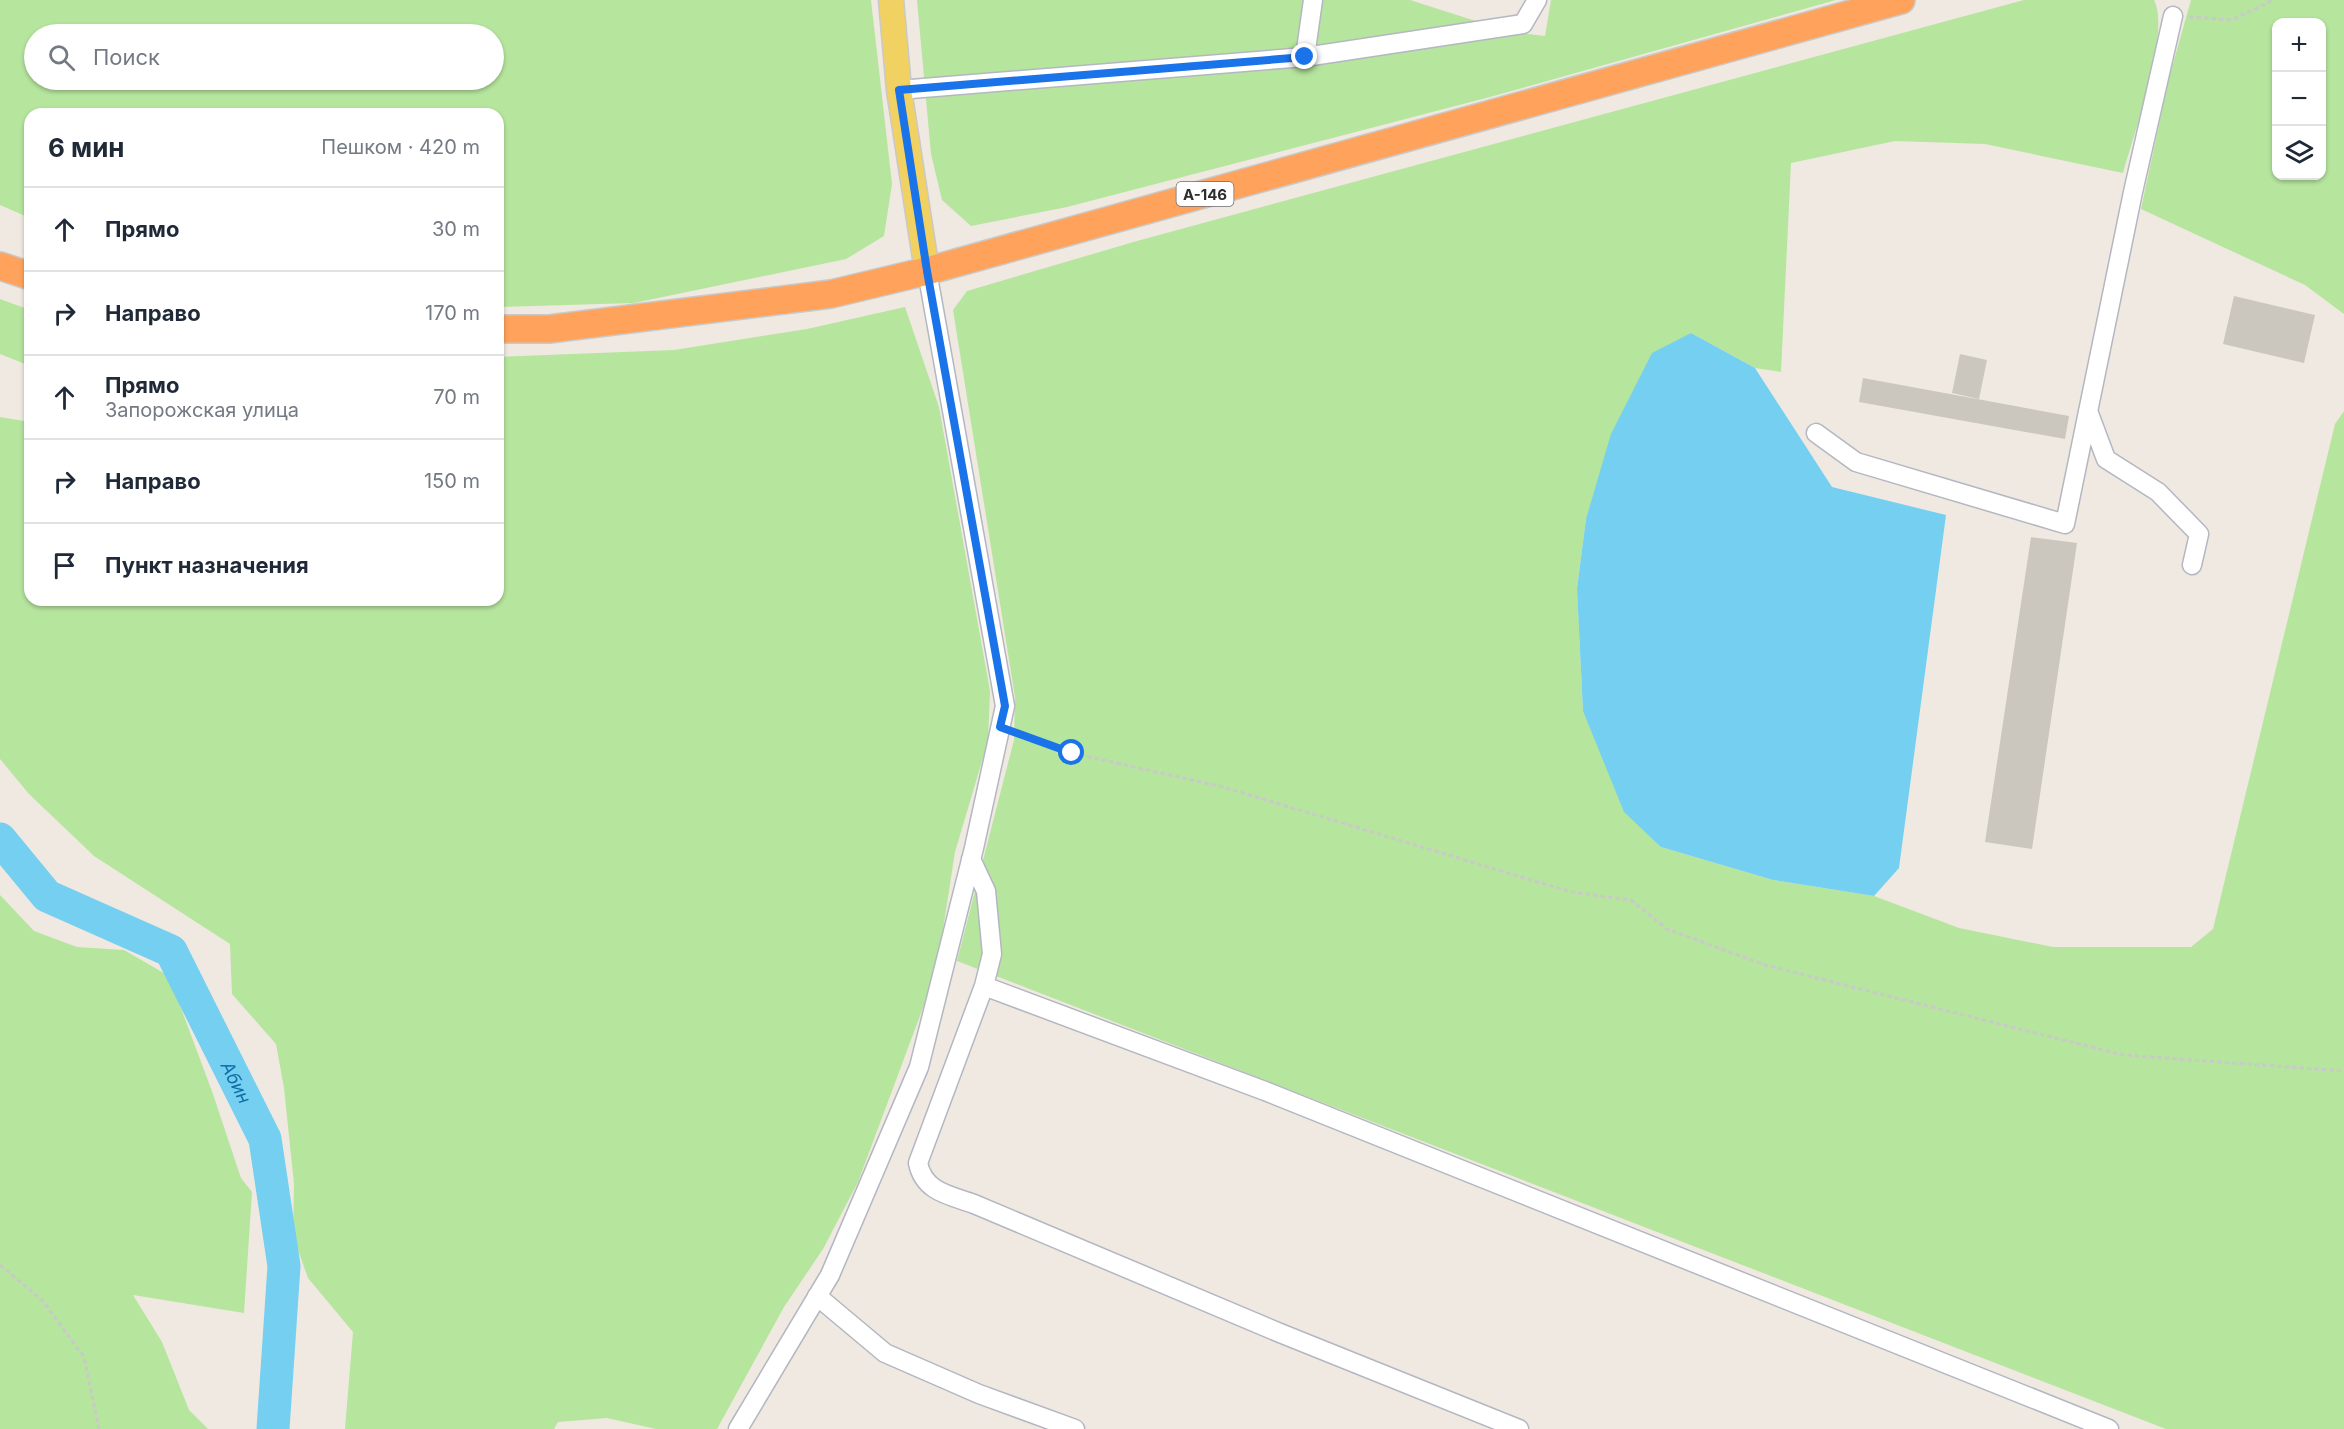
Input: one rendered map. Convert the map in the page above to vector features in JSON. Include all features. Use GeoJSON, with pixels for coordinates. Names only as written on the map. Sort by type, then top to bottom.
{"type":"FeatureCollection","features":[{"type":"Feature","properties":{"kind":"highway","name":"А-146"},"geometry":{"type":"LineString","coordinates":[[504,329],[549,329],[831,294],[927,271],[1901,0]]}},
{"type":"Feature","properties":{"kind":"highway"},"geometry":{"type":"LineString","coordinates":[[0,266],[24,274]]}},
{"type":"Feature","properties":{"kind":"main road"},"geometry":{"type":"LineString","coordinates":[[891,0],[899,90],[927,271]]}},
{"type":"Feature","properties":{"kind":"street"},"geometry":{"type":"LineString","coordinates":[[1305,57],[1313,0]]}},
{"type":"Feature","properties":{"kind":"street"},"geometry":{"type":"LineString","coordinates":[[899,90],[1305,57],[1523,24],[1537,0]]}},
{"type":"Feature","properties":{"kind":"street"},"geometry":{"type":"LineString","coordinates":[[1816,434],[1856,462],[2065,524],[2133,192],[2173,16]]}},
{"type":"Feature","properties":{"kind":"street"},"geometry":{"type":"LineString","coordinates":[[738,1429],[830,1275],[919,1067],[971,859],[1005,706],[927,271]]}},
{"type":"Feature","properties":{"kind":"street"},"geometry":{"type":"LineString","coordinates":[[2088,411],[2106,459],[2158,492],[2199,534],[2192,565]]}},
{"type":"Feature","properties":{"kind":"street"},"geometry":{"type":"LineString","coordinates":[[971,859],[986,891],[992,954],[984,986],[918,1163],[921,1177],[931,1189],[974,1204],[1280,1334],[1519,1429]]}},
{"type":"Feature","properties":{"kind":"street"},"geometry":{"type":"LineString","coordinates":[[984,986],[1265,1091],[2109,1429]]}},
{"type":"Feature","properties":{"kind":"street"},"geometry":{"type":"LineString","coordinates":[[817,1296],[885,1353],[980,1394],[1075,1429]]}},
{"type":"Feature","properties":{"kind":"path"},"geometry":{"type":"LineString","coordinates":[[2173,16],[2232,20],[2273,0]]}},
{"type":"Feature","properties":{"kind":"path"},"geometry":{"type":"LineString","coordinates":[[1000,727],[1072,753],[1223,787],[1572,892],[1631,900],[1667,929],[1765,965],[2123,1055],[2344,1071]]}},
{"type":"Feature","properties":{"kind":"path"},"geometry":{"type":"LineString","coordinates":[[0,1265],[42,1300],[84,1357],[99,1429]]}},
{"type":"Feature","properties":{"kind":"green space"},"geometry":{"type":"Polygon","coordinates":[[[0,0],[871,0],[892,184],[884,236],[846,259],[634,303],[504,307],[504,108],[24,108],[24,215],[0,205],[0,0]]]}},
{"type":"Feature","properties":{"kind":"green space"},"geometry":{"type":"Polygon","coordinates":[[[917,0],[1410,0],[1510,32],[1545,36],[1551,0],[1836,0],[1490,97],[1067,207],[971,226],[942,200],[931,154],[917,0]]]}},
{"type":"Feature","properties":{"kind":"green space"},"geometry":{"type":"Polygon","coordinates":[[[2024,0],[2154,0],[2158,15],[2158,35],[2154,59],[2149,85],[2123,173],[1985,144],[1895,141],[1791,163],[1781,372],[1755,368],[1691,333],[1586,519],[1577,589],[1583,711],[1661,847],[1773,880],[1874,896],[1959,928],[2053,947],[2191,947],[2213,929],[2335,424],[2344,411],[2344,1429],[2166,1429],[957,961],[1014,740],[1015,697],[953,310],[967,291],[1137,241],[2024,0]]]}},
{"type":"Feature","properties":{"kind":"green space"},"geometry":{"type":"Polygon","coordinates":[[[2191,0],[2344,0],[2344,314],[2305,285],[2141,209],[2169,78],[2191,0]]]}},
{"type":"Feature","properties":{"kind":"green space"},"geometry":{"type":"Polygon","coordinates":[[[0,299],[24,308],[24,364],[0,354],[0,299]]]}},
{"type":"Feature","properties":{"kind":"green space"},"geometry":{"type":"Polygon","coordinates":[[[905,307],[939,407],[990,691],[988,741],[955,852],[942,936],[927,997],[858,1182],[823,1249],[784,1307],[717,1429],[656,1429],[607,1418],[558,1422],[554,1429],[345,1429],[353,1332],[308,1278],[293,1236],[294,1184],[284,1088],[276,1044],[232,994],[230,944],[94,856],[29,794],[0,759],[0,417],[24,421],[24,606],[504,606],[504,357],[674,350],[807,329],[905,307]]]}},
{"type":"Feature","properties":{"kind":"green space"},"geometry":{"type":"Polygon","coordinates":[[[0,895],[34,931],[77,947],[124,950],[169,976],[213,1094],[241,1178],[252,1192],[244,1313],[133,1295],[162,1342],[189,1410],[208,1429],[0,1429],[0,895]]]}},
{"type":"Feature","properties":{"kind":"water"},"geometry":{"type":"Polygon","coordinates":[[[1691,333],[1755,368],[1832,487],[1946,515],[1899,868],[1874,896],[1773,880],[1661,847],[1624,812],[1583,711],[1577,589],[1586,519],[1611,434],[1652,353],[1691,333]]]}},
{"type":"Feature","properties":{"kind":"building"},"geometry":{"type":"Polygon","coordinates":[[[2234,296],[2315,315],[2304,363],[2223,344],[2234,296]]]}},
{"type":"Feature","properties":{"kind":"building"},"geometry":{"type":"Polygon","coordinates":[[[1960,354],[1987,360],[1979,399],[1952,393],[1960,354]]]}},
{"type":"Feature","properties":{"kind":"building"},"geometry":{"type":"Polygon","coordinates":[[[1863,378],[2069,416],[2065,439],[1859,402],[1863,378]]]}},
{"type":"Feature","properties":{"kind":"building"},"geometry":{"type":"Polygon","coordinates":[[[2031,537],[2077,543],[2032,849],[1985,842],[2031,537]]]}},
{"type":"Feature","properties":{"kind":"waterway","name":"Абин"},"geometry":{"type":"LineString","coordinates":[[0,839],[47,896],[171,951],[265,1139],[284,1266],[273,1429]]}},
{"type":"Feature","properties":{"kind":"route"},"geometry":{"type":"LineString","coordinates":[[1072,753],[1000,727],[1005,706],[927,271],[899,90],[1305,57]]}}]}
